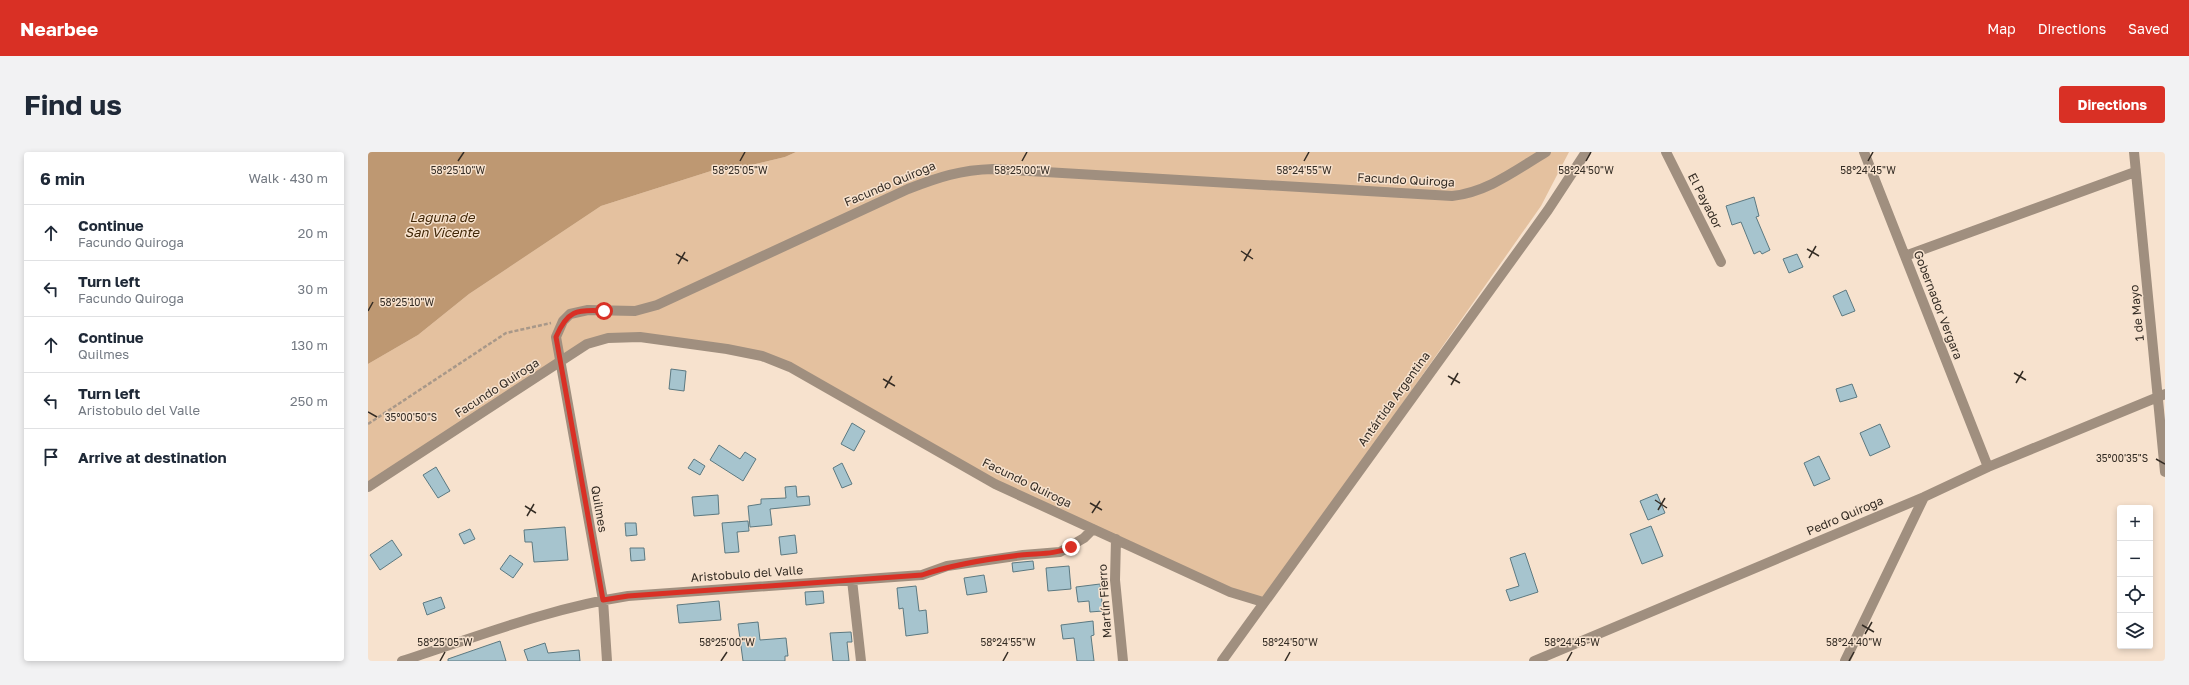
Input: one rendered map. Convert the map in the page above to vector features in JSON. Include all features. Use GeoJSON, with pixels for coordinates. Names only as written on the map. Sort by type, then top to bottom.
{"type":"FeatureCollection","features":[{"type":"Feature","properties":{"kind":"street","name":"Facundo Quiroga"},"geometry":{"type":"LineString","coordinates":[[559,363],[556,337],[563,321],[570,314],[588,310],[636,311],[657,305],[908,189],[943,175],[968,170],[993,169],[1452,196],[1470,194],[1486,188],[1546,152]]}},
{"type":"Feature","properties":{"kind":"street","name":"Antártida Argentina"},"geometry":{"type":"LineString","coordinates":[[1222,661],[1263,602],[1548,210],[1586,152]]}},
{"type":"Feature","properties":{"kind":"street","name":"El Payador"},"geometry":{"type":"LineString","coordinates":[[1666,152],[1721,262]]}},
{"type":"Feature","properties":{"kind":"street","name":"Gobernador Vergara"},"geometry":{"type":"LineString","coordinates":[[1864,152],[1988,467]]}},
{"type":"Feature","properties":{"kind":"street","name":"1 de Mayo"},"geometry":{"type":"LineString","coordinates":[[2134,152],[2135,172],[2162,396],[2165,472]]}},
{"type":"Feature","properties":{"kind":"street"},"geometry":{"type":"LineString","coordinates":[[1905,256],[2135,172]]}},
{"type":"Feature","properties":{"kind":"street","name":"Facundo Quiroga"},"geometry":{"type":"LineString","coordinates":[[368,487],[587,344],[608,338],[640,337],[727,349],[762,356],[790,367],[995,484],[1230,592],[1263,602]]}},
{"type":"Feature","properties":{"kind":"street","name":"Quilmes"},"geometry":{"type":"LineString","coordinates":[[559,363],[603,600],[608,661]]}},
{"type":"Feature","properties":{"kind":"street","name":"Pedro Quiroga"},"geometry":{"type":"LineString","coordinates":[[1534,661],[1924,497],[1988,467],[2162,396]]}},
{"type":"Feature","properties":{"kind":"street"},"geometry":{"type":"LineString","coordinates":[[1845,661],[1924,497]]}},
{"type":"Feature","properties":{"kind":"street","name":"Aristobulo del Valle"},"geometry":{"type":"LineString","coordinates":[[402,661],[570,607],[603,600],[922,575],[947,566],[1023,555],[1060,552],[1084,538],[1093,529]]}},
{"type":"Feature","properties":{"kind":"street","name":"Martín Fierro"},"geometry":{"type":"LineString","coordinates":[[1116,539],[1115,580],[1123,661]]}},
{"type":"Feature","properties":{"kind":"street"},"geometry":{"type":"LineString","coordinates":[[852,580],[861,661]]}},
{"type":"Feature","properties":{"kind":"path"},"geometry":{"type":"LineString","coordinates":[[368,424],[506,333],[534,325],[563,321]]}},
{"type":"Feature","properties":{"kind":"shaded area"},"geometry":{"type":"Polygon","coordinates":[[[796,152],[1569,152],[1541,206],[1263,602],[1060,515],[762,356],[640,337],[587,344],[368,484],[368,364],[418,335],[469,294],[601,206],[711,171],[747,166],[785,157],[796,152]]]}},
{"type":"Feature","properties":{"kind":"water","name":"Laguna de San Vicente"},"geometry":{"type":"Polygon","coordinates":[[[368,152],[796,152],[785,157],[747,166],[711,171],[601,206],[469,294],[418,335],[368,364],[368,152]]]}},
{"type":"Feature","properties":{"kind":"building"},"geometry":{"type":"Polygon","coordinates":[[[1754,197],[1759,216],[1756,217],[1770,250],[1762,254],[1760,251],[1754,254],[1741,222],[1732,225],[1726,206],[1754,197]]]}},
{"type":"Feature","properties":{"kind":"building"},"geometry":{"type":"Polygon","coordinates":[[[1797,254],[1803,267],[1789,273],[1783,259],[1797,254]]]}},
{"type":"Feature","properties":{"kind":"building"},"geometry":{"type":"Polygon","coordinates":[[[1846,290],[1855,311],[1842,316],[1833,296],[1846,290]]]}},
{"type":"Feature","properties":{"kind":"building"},"geometry":{"type":"Polygon","coordinates":[[[671,369],[686,371],[684,391],[669,389],[671,369]]]}},
{"type":"Feature","properties":{"kind":"building"},"geometry":{"type":"Polygon","coordinates":[[[1852,384],[1857,397],[1840,402],[1836,389],[1852,384]]]}},
{"type":"Feature","properties":{"kind":"building"},"geometry":{"type":"Polygon","coordinates":[[[852,423],[865,431],[854,451],[841,444],[852,423]]]}},
{"type":"Feature","properties":{"kind":"building"},"geometry":{"type":"Polygon","coordinates":[[[1880,424],[1890,447],[1870,456],[1860,433],[1880,424]]]}},
{"type":"Feature","properties":{"kind":"building"},"geometry":{"type":"Polygon","coordinates":[[[719,445],[740,459],[745,452],[756,459],[743,481],[710,460],[719,445]]]}},
{"type":"Feature","properties":{"kind":"building"},"geometry":{"type":"Polygon","coordinates":[[[1819,456],[1830,479],[1814,486],[1804,463],[1819,456]]]}},
{"type":"Feature","properties":{"kind":"building"},"geometry":{"type":"Polygon","coordinates":[[[694,459],[705,466],[700,475],[688,468],[694,459]]]}},
{"type":"Feature","properties":{"kind":"building"},"geometry":{"type":"Polygon","coordinates":[[[842,463],[852,484],[842,488],[833,468],[842,463]]]}},
{"type":"Feature","properties":{"kind":"building"},"geometry":{"type":"Polygon","coordinates":[[[436,467],[450,491],[438,498],[423,475],[436,467]]]}},
{"type":"Feature","properties":{"kind":"building"},"geometry":{"type":"Polygon","coordinates":[[[796,486],[797,497],[809,496],[810,505],[770,509],[772,525],[750,527],[748,506],[761,504],[761,499],[786,498],[785,487],[796,486]]]}},
{"type":"Feature","properties":{"kind":"building"},"geometry":{"type":"Polygon","coordinates":[[[1657,494],[1665,513],[1648,520],[1640,501],[1657,494]]]}},
{"type":"Feature","properties":{"kind":"building"},"geometry":{"type":"Polygon","coordinates":[[[718,495],[719,514],[694,516],[692,497],[718,495]]]}},
{"type":"Feature","properties":{"kind":"building"},"geometry":{"type":"Polygon","coordinates":[[[748,521],[749,531],[737,532],[739,552],[725,553],[722,523],[748,521]]]}},
{"type":"Feature","properties":{"kind":"building"},"geometry":{"type":"Polygon","coordinates":[[[625,523],[636,523],[637,535],[626,536],[625,523]]]}},
{"type":"Feature","properties":{"kind":"building"},"geometry":{"type":"Polygon","coordinates":[[[1651,526],[1663,556],[1642,564],[1630,534],[1651,526]]]}},
{"type":"Feature","properties":{"kind":"building"},"geometry":{"type":"Polygon","coordinates":[[[565,527],[568,560],[534,562],[532,542],[525,542],[524,530],[565,527]]]}},
{"type":"Feature","properties":{"kind":"building"},"geometry":{"type":"Polygon","coordinates":[[[470,529],[475,539],[464,544],[459,534],[470,529]]]}},
{"type":"Feature","properties":{"kind":"building"},"geometry":{"type":"Polygon","coordinates":[[[795,535],[797,553],[781,555],[779,537],[795,535]]]}},
{"type":"Feature","properties":{"kind":"building"},"geometry":{"type":"Polygon","coordinates":[[[392,540],[402,555],[380,570],[370,555],[392,540]]]}},
{"type":"Feature","properties":{"kind":"building"},"geometry":{"type":"Polygon","coordinates":[[[630,548],[644,548],[645,560],[631,561],[630,548]]]}},
{"type":"Feature","properties":{"kind":"building"},"geometry":{"type":"Polygon","coordinates":[[[1525,553],[1538,592],[1510,601],[1506,590],[1519,586],[1510,558],[1525,553]]]}},
{"type":"Feature","properties":{"kind":"building"},"geometry":{"type":"Polygon","coordinates":[[[510,555],[523,564],[513,578],[500,569],[510,555]]]}},
{"type":"Feature","properties":{"kind":"building"},"geometry":{"type":"Polygon","coordinates":[[[1033,561],[1034,569],[1013,572],[1012,563],[1033,561]]]}},
{"type":"Feature","properties":{"kind":"building"},"geometry":{"type":"Polygon","coordinates":[[[1069,566],[1071,589],[1048,591],[1046,568],[1069,566]]]}},
{"type":"Feature","properties":{"kind":"building"},"geometry":{"type":"Polygon","coordinates":[[[984,575],[987,592],[967,595],[964,578],[984,575]]]}},
{"type":"Feature","properties":{"kind":"building"},"geometry":{"type":"Polygon","coordinates":[[[1100,584],[1103,611],[1090,612],[1089,601],[1078,602],[1076,587],[1100,584]]]}},
{"type":"Feature","properties":{"kind":"building"},"geometry":{"type":"Polygon","coordinates":[[[916,586],[919,611],[926,610],[928,633],[906,636],[903,608],[899,609],[897,588],[916,586]]]}},
{"type":"Feature","properties":{"kind":"building"},"geometry":{"type":"Polygon","coordinates":[[[823,591],[824,603],[806,605],[805,592],[823,591]]]}},
{"type":"Feature","properties":{"kind":"building"},"geometry":{"type":"Polygon","coordinates":[[[441,597],[445,608],[427,615],[423,603],[441,597]]]}},
{"type":"Feature","properties":{"kind":"building"},"geometry":{"type":"Polygon","coordinates":[[[719,601],[721,620],[679,623],[677,605],[719,601]]]}},
{"type":"Feature","properties":{"kind":"building"},"geometry":{"type":"Polygon","coordinates":[[[1093,621],[1094,635],[1091,636],[1094,661],[1077,661],[1074,638],[1063,639],[1061,625],[1093,621]]]}},
{"type":"Feature","properties":{"kind":"building"},"geometry":{"type":"Polygon","coordinates":[[[758,622],[760,640],[786,638],[788,656],[785,656],[785,661],[743,661],[738,624],[758,622]]]}},
{"type":"Feature","properties":{"kind":"building"},"geometry":{"type":"Polygon","coordinates":[[[851,632],[852,642],[847,642],[849,661],[833,661],[830,633],[851,632]]]}},
{"type":"Feature","properties":{"kind":"building"},"geometry":{"type":"Polygon","coordinates":[[[500,641],[506,661],[448,661],[448,659],[500,641]]]}},
{"type":"Feature","properties":{"kind":"building"},"geometry":{"type":"Polygon","coordinates":[[[545,643],[548,653],[579,650],[580,661],[528,661],[524,650],[545,643]]]}},
{"type":"Feature","properties":{"kind":"route"},"geometry":{"type":"LineString","coordinates":[[604,311],[588,310],[570,314],[563,321],[556,337],[559,363],[603,600],[628,596],[922,575],[947,566],[1023,555],[1038,555],[1060,552],[1071,547]]}}]}
